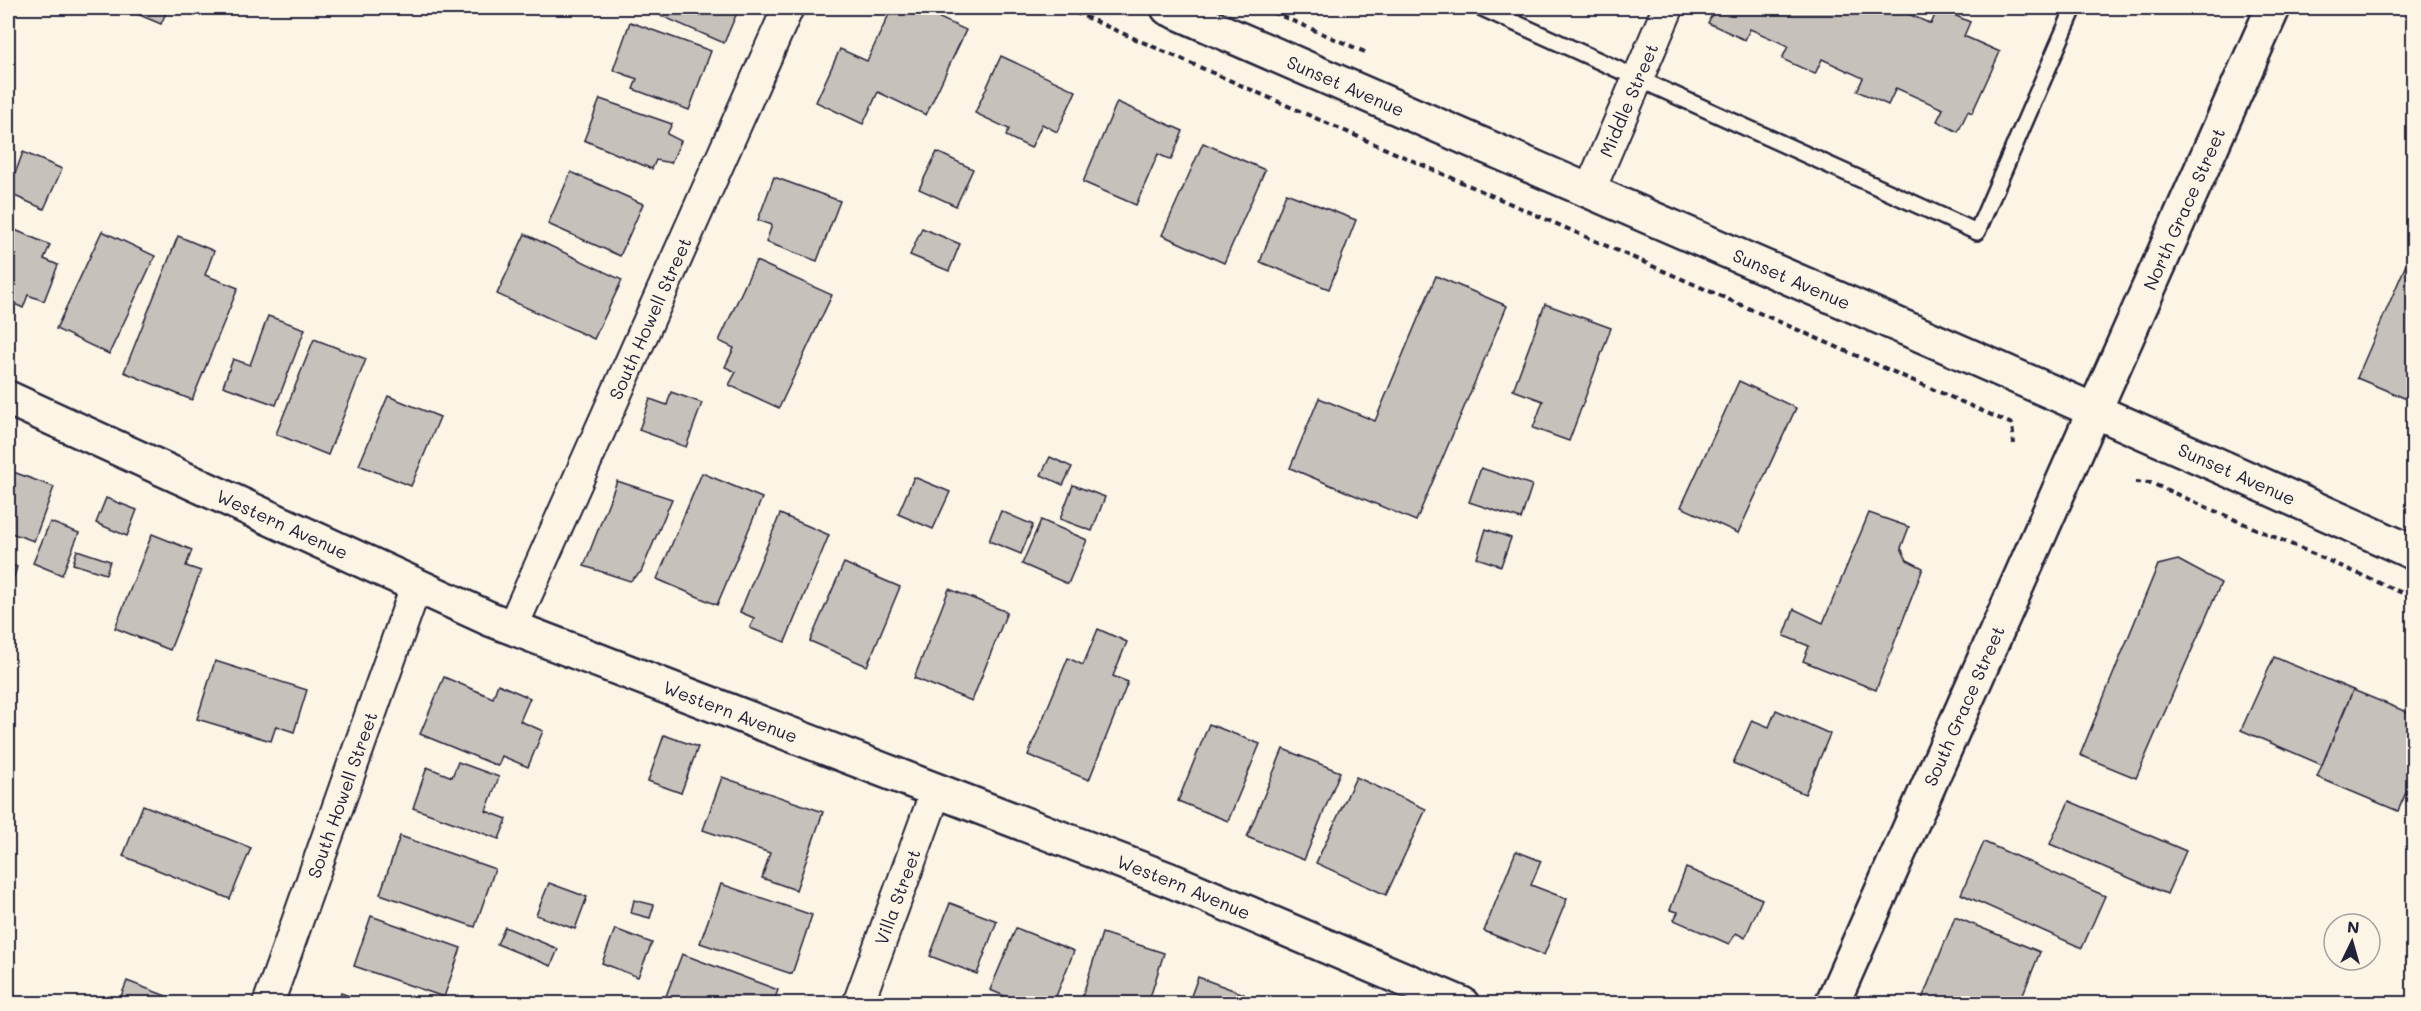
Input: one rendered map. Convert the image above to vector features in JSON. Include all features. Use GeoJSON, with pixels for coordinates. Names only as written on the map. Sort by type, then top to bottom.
{"type":"FeatureCollection","features":[{"type":"Feature","properties":{"kind":"street","name":"South Howell Street"},"geometry":{"type":"LineString","coordinates":[[512,628],[788,8]]}},
{"type":"Feature","properties":{"kind":"street","name":"Sunset Avenue"},"geometry":{"type":"LineString","coordinates":[[1168,8],[1588,192],[2095,409],[2414,553]]}},
{"type":"Feature","properties":{"kind":"street","name":"Middle Street"},"geometry":{"type":"LineString","coordinates":[[1588,192],[1668,8]]}},
{"type":"Feature","properties":{"kind":"street","name":"North Grace Street"},"geometry":{"type":"LineString","coordinates":[[2095,409],[2273,8]]}},
{"type":"Feature","properties":{"kind":"street","name":"Western Avenue"},"geometry":{"type":"LineString","coordinates":[[8,398],[512,628],[1175,882],[1462,1004]]}},
{"type":"Feature","properties":{"kind":"street","name":"South Grace Street"},"geometry":{"type":"LineString","coordinates":[[1832,1004],[2095,409]]}},
{"type":"Feature","properties":{"kind":"street","name":"South Howell Street"},"geometry":{"type":"LineString","coordinates":[[268,1004],[417,586]]}},
{"type":"Feature","properties":{"kind":"street","name":"Villa Street"},"geometry":{"type":"LineString","coordinates":[[858,1004],[936,791]]}},
{"type":"Feature","properties":{"kind":"lane"},"geometry":{"type":"LineString","coordinates":[[1482,8],[1977,232],[2074,8]]}},
{"type":"Feature","properties":{"kind":"path"},"geometry":{"type":"LineString","coordinates":[[1065,8],[2012,424],[2014,444]]}},
{"type":"Feature","properties":{"kind":"path"},"geometry":{"type":"LineString","coordinates":[[2135,482],[2151,483],[2414,598]]}},
{"type":"Feature","properties":{"kind":"building"},"geometry":{"type":"Polygon","coordinates":[[[123,8],[168,8],[161,24],[123,8]]]}},
{"type":"Feature","properties":{"kind":"building"},"geometry":{"type":"Polygon","coordinates":[[[660,8],[739,8],[724,43],[657,14],[660,8]]]}},
{"type":"Feature","properties":{"kind":"building"},"geometry":{"type":"Polygon","coordinates":[[[892,8],[918,8],[966,30],[926,115],[878,92],[863,124],[816,102],[840,49],[867,61],[892,8]]]}},
{"type":"Feature","properties":{"kind":"building"},"geometry":{"type":"Polygon","coordinates":[[[1715,8],[1895,8],[1931,24],[1938,8],[1970,22],[1964,36],[2000,52],[1972,113],[1968,111],[1958,132],[1937,121],[1943,109],[1896,88],[1888,105],[1857,91],[1863,78],[1822,59],[1815,74],[1782,59],[1788,46],[1750,29],[1745,40],[1708,23],[1715,8]]]}},
{"type":"Feature","properties":{"kind":"building"},"geometry":{"type":"Polygon","coordinates":[[[630,22],[711,51],[689,110],[633,89],[637,79],[613,70],[630,22]]]}},
{"type":"Feature","properties":{"kind":"building"},"geometry":{"type":"Polygon","coordinates":[[[1001,56],[1076,91],[1057,132],[1042,124],[1031,148],[1006,136],[1009,129],[975,113],[1001,56]]]}},
{"type":"Feature","properties":{"kind":"building"},"geometry":{"type":"Polygon","coordinates":[[[600,99],[672,124],[667,134],[681,141],[671,163],[656,160],[652,169],[584,140],[600,99]]]}},
{"type":"Feature","properties":{"kind":"building"},"geometry":{"type":"Polygon","coordinates":[[[1117,102],[1183,131],[1171,160],[1158,154],[1136,205],[1083,182],[1117,102]]]}},
{"type":"Feature","properties":{"kind":"building"},"geometry":{"type":"Polygon","coordinates":[[[1203,143],[1265,170],[1224,263],[1162,235],[1203,143]]]}},
{"type":"Feature","properties":{"kind":"building"},"geometry":{"type":"Polygon","coordinates":[[[23,152],[62,169],[44,209],[8,193],[23,152]]]}},
{"type":"Feature","properties":{"kind":"building"},"geometry":{"type":"Polygon","coordinates":[[[937,152],[973,169],[956,206],[919,189],[937,152]]]}},
{"type":"Feature","properties":{"kind":"building"},"geometry":{"type":"Polygon","coordinates":[[[571,172],[643,204],[620,256],[548,224],[571,172]]]}},
{"type":"Feature","properties":{"kind":"building"},"geometry":{"type":"Polygon","coordinates":[[[774,177],[840,201],[817,261],[766,242],[772,225],[758,220],[774,177]]]}},
{"type":"Feature","properties":{"kind":"building"},"geometry":{"type":"Polygon","coordinates":[[[1286,193],[1356,220],[1329,289],[1260,262],[1286,193]]]}},
{"type":"Feature","properties":{"kind":"building"},"geometry":{"type":"Polygon","coordinates":[[[8,227],[50,245],[44,259],[58,265],[44,301],[28,295],[23,308],[8,301],[8,227]]]}},
{"type":"Feature","properties":{"kind":"building"},"geometry":{"type":"Polygon","coordinates":[[[922,228],[960,244],[949,271],[910,255],[922,228]]]}},
{"type":"Feature","properties":{"kind":"building"},"geometry":{"type":"Polygon","coordinates":[[[102,231],[155,256],[109,354],[56,329],[102,231]]]}},
{"type":"Feature","properties":{"kind":"building"},"geometry":{"type":"Polygon","coordinates":[[[525,234],[622,280],[594,339],[497,294],[525,234]]]}},
{"type":"Feature","properties":{"kind":"building"},"geometry":{"type":"Polygon","coordinates":[[[178,236],[214,251],[205,275],[238,288],[192,400],[124,372],[178,236]]]}},
{"type":"Feature","properties":{"kind":"building"},"geometry":{"type":"Polygon","coordinates":[[[2414,246],[2414,402],[2357,378],[2414,246]]]}},
{"type":"Feature","properties":{"kind":"building"},"geometry":{"type":"Polygon","coordinates":[[[756,261],[832,295],[779,408],[729,385],[736,372],[725,367],[734,348],[719,341],[756,261]]]}},
{"type":"Feature","properties":{"kind":"building"},"geometry":{"type":"Polygon","coordinates":[[[1436,276],[1507,306],[1416,521],[1290,468],[1319,398],[1375,421],[1436,276]]]}},
{"type":"Feature","properties":{"kind":"building"},"geometry":{"type":"Polygon","coordinates":[[[1545,304],[1611,328],[1569,441],[1533,428],[1543,401],[1513,390],[1545,304]]]}},
{"type":"Feature","properties":{"kind":"building"},"geometry":{"type":"Polygon","coordinates":[[[268,316],[305,329],[276,405],[223,386],[233,359],[250,365],[268,316]]]}},
{"type":"Feature","properties":{"kind":"building"},"geometry":{"type":"Polygon","coordinates":[[[314,339],[366,359],[328,455],[276,434],[314,339]]]}},
{"type":"Feature","properties":{"kind":"building"},"geometry":{"type":"Polygon","coordinates":[[[1739,381],[1796,408],[1738,533],[1681,507],[1739,381]]]}},
{"type":"Feature","properties":{"kind":"building"},"geometry":{"type":"Polygon","coordinates":[[[671,392],[702,403],[686,447],[639,430],[650,399],[667,405],[671,392]]]}},
{"type":"Feature","properties":{"kind":"building"},"geometry":{"type":"Polygon","coordinates":[[[388,396],[440,417],[411,486],[359,465],[388,396]]]}},
{"type":"Feature","properties":{"kind":"building"},"geometry":{"type":"Polygon","coordinates":[[[1050,457],[1072,467],[1063,485],[1041,475],[1050,457]]]}},
{"type":"Feature","properties":{"kind":"building"},"geometry":{"type":"Polygon","coordinates":[[[1481,468],[1532,485],[1521,519],[1469,502],[1481,468]]]}},
{"type":"Feature","properties":{"kind":"building"},"geometry":{"type":"Polygon","coordinates":[[[8,470],[54,487],[34,541],[8,532],[8,470]]]}},
{"type":"Feature","properties":{"kind":"building"},"geometry":{"type":"Polygon","coordinates":[[[702,473],[762,498],[717,605],[657,579],[702,473]]]}},
{"type":"Feature","properties":{"kind":"building"},"geometry":{"type":"Polygon","coordinates":[[[914,477],[950,492],[933,529],[898,514],[914,477]]]}},
{"type":"Feature","properties":{"kind":"building"},"geometry":{"type":"Polygon","coordinates":[[[617,481],[672,499],[641,572],[630,581],[584,566],[617,481]]]}},
{"type":"Feature","properties":{"kind":"building"},"geometry":{"type":"Polygon","coordinates":[[[1073,485],[1105,497],[1092,531],[1060,519],[1073,485]]]}},
{"type":"Feature","properties":{"kind":"building"},"geometry":{"type":"Polygon","coordinates":[[[106,498],[137,510],[127,536],[96,523],[106,498]]]}},
{"type":"Feature","properties":{"kind":"building"},"geometry":{"type":"Polygon","coordinates":[[[1001,511],[1033,525],[1021,554],[989,541],[1001,511]]]}},
{"type":"Feature","properties":{"kind":"building"},"geometry":{"type":"Polygon","coordinates":[[[1869,513],[1909,527],[1901,548],[1907,560],[1923,568],[1876,690],[1803,661],[1809,646],[1784,636],[1794,609],[1823,623],[1869,513]]]}},
{"type":"Feature","properties":{"kind":"building"},"geometry":{"type":"Polygon","coordinates":[[[780,514],[829,535],[785,642],[750,628],[754,618],[740,612],[780,514]]]}},
{"type":"Feature","properties":{"kind":"building"},"geometry":{"type":"Polygon","coordinates":[[[1041,520],[1087,540],[1068,584],[1022,564],[1041,520]]]}},
{"type":"Feature","properties":{"kind":"building"},"geometry":{"type":"Polygon","coordinates":[[[50,522],[79,533],[62,575],[33,563],[50,522]]]}},
{"type":"Feature","properties":{"kind":"building"},"geometry":{"type":"Polygon","coordinates":[[[1486,529],[1511,538],[1501,566],[1477,558],[1486,529]]]}},
{"type":"Feature","properties":{"kind":"building"},"geometry":{"type":"Polygon","coordinates":[[[152,534],[192,550],[186,566],[201,571],[170,650],[115,628],[152,534]]]}},
{"type":"Feature","properties":{"kind":"building"},"geometry":{"type":"Polygon","coordinates":[[[77,550],[110,561],[106,574],[73,564],[77,550]]]}},
{"type":"Feature","properties":{"kind":"building"},"geometry":{"type":"Polygon","coordinates":[[[2178,560],[2221,583],[2136,778],[2080,755],[2158,565],[2178,560]]]}},
{"type":"Feature","properties":{"kind":"building"},"geometry":{"type":"Polygon","coordinates":[[[8,563],[17,567],[8,596],[8,563]]]}},
{"type":"Feature","properties":{"kind":"building"},"geometry":{"type":"Polygon","coordinates":[[[844,563],[900,587],[867,666],[810,641],[844,563]]]}},
{"type":"Feature","properties":{"kind":"building"},"geometry":{"type":"Polygon","coordinates":[[[949,589],[1007,612],[972,701],[914,678],[949,589]]]}},
{"type":"Feature","properties":{"kind":"building"},"geometry":{"type":"Polygon","coordinates":[[[1098,629],[1127,642],[1113,676],[1128,682],[1089,780],[1028,755],[1068,658],[1083,665],[1098,629]]]}},
{"type":"Feature","properties":{"kind":"building"},"geometry":{"type":"Polygon","coordinates":[[[2274,657],[2353,690],[2322,765],[2241,730],[2274,657]]]}},
{"type":"Feature","properties":{"kind":"building"},"geometry":{"type":"Polygon","coordinates":[[[215,661],[307,690],[294,732],[276,726],[271,741],[197,719],[215,661]]]}},
{"type":"Feature","properties":{"kind":"building"},"geometry":{"type":"Polygon","coordinates":[[[444,677],[493,698],[498,684],[530,698],[520,721],[543,731],[528,767],[502,756],[498,766],[420,734],[444,677]]]}},
{"type":"Feature","properties":{"kind":"building"},"geometry":{"type":"Polygon","coordinates":[[[2353,690],[2414,715],[2414,774],[2398,811],[2317,777],[2353,690]]]}},
{"type":"Feature","properties":{"kind":"building"},"geometry":{"type":"Polygon","coordinates":[[[1776,710],[1830,734],[1805,794],[1733,763],[1752,720],[1769,727],[1776,710]]]}},
{"type":"Feature","properties":{"kind":"building"},"geometry":{"type":"Polygon","coordinates":[[[1209,724],[1260,744],[1228,821],[1178,801],[1209,724]]]}},
{"type":"Feature","properties":{"kind":"building"},"geometry":{"type":"Polygon","coordinates":[[[664,735],[698,747],[681,793],[648,781],[664,735]]]}},
{"type":"Feature","properties":{"kind":"building"},"geometry":{"type":"Polygon","coordinates":[[[1283,749],[1340,772],[1304,860],[1247,837],[1283,749]]]}},
{"type":"Feature","properties":{"kind":"building"},"geometry":{"type":"Polygon","coordinates":[[[458,762],[499,777],[486,811],[507,819],[499,839],[413,808],[427,767],[452,777],[458,762]]]}},
{"type":"Feature","properties":{"kind":"building"},"geometry":{"type":"Polygon","coordinates":[[[722,777],[823,812],[796,890],[762,878],[770,853],[703,830],[722,777]]]}},
{"type":"Feature","properties":{"kind":"building"},"geometry":{"type":"Polygon","coordinates":[[[1356,777],[1426,809],[1386,895],[1316,863],[1356,777]]]}},
{"type":"Feature","properties":{"kind":"building"},"geometry":{"type":"Polygon","coordinates":[[[2069,801],[2186,851],[2167,894],[2050,844],[2069,801]]]}},
{"type":"Feature","properties":{"kind":"building"},"geometry":{"type":"Polygon","coordinates":[[[143,805],[251,848],[230,899],[123,856],[143,805]]]}},
{"type":"Feature","properties":{"kind":"building"},"geometry":{"type":"Polygon","coordinates":[[[400,836],[495,869],[475,927],[380,894],[400,836]]]}},
{"type":"Feature","properties":{"kind":"building"},"geometry":{"type":"Polygon","coordinates":[[[1984,842],[2105,896],[2082,948],[1961,894],[1984,842]]]}},
{"type":"Feature","properties":{"kind":"building"},"geometry":{"type":"Polygon","coordinates":[[[1516,851],[1541,861],[1531,885],[1567,899],[1544,955],[1484,931],[1516,851]]]}},
{"type":"Feature","properties":{"kind":"building"},"geometry":{"type":"Polygon","coordinates":[[[1686,868],[1762,899],[1745,938],[1736,933],[1729,944],[1674,920],[1678,912],[1670,910],[1686,868]]]}},
{"type":"Feature","properties":{"kind":"building"},"geometry":{"type":"Polygon","coordinates":[[[549,883],[587,897],[575,929],[536,915],[549,883]]]}},
{"type":"Feature","properties":{"kind":"building"},"geometry":{"type":"Polygon","coordinates":[[[721,884],[812,915],[792,974],[700,943],[721,884]]]}},
{"type":"Feature","properties":{"kind":"building"},"geometry":{"type":"Polygon","coordinates":[[[634,900],[654,905],[650,918],[631,913],[634,900]]]}},
{"type":"Feature","properties":{"kind":"building"},"geometry":{"type":"Polygon","coordinates":[[[950,903],[997,921],[977,974],[930,956],[950,903]]]}},
{"type":"Feature","properties":{"kind":"building"},"geometry":{"type":"Polygon","coordinates":[[[371,916],[461,948],[444,997],[354,966],[371,916]]]}},
{"type":"Feature","properties":{"kind":"building"},"geometry":{"type":"Polygon","coordinates":[[[1955,917],[2040,952],[2019,1004],[1920,1004],[1955,917]]]}},
{"type":"Feature","properties":{"kind":"building"},"geometry":{"type":"Polygon","coordinates":[[[505,927],[558,949],[551,966],[497,944],[505,927]]]}},
{"type":"Feature","properties":{"kind":"building"},"geometry":{"type":"Polygon","coordinates":[[[1016,928],[1074,951],[1053,1004],[1025,1004],[990,990],[1016,928]]]}},
{"type":"Feature","properties":{"kind":"building"},"geometry":{"type":"Polygon","coordinates":[[[615,929],[652,943],[638,977],[602,963],[615,929]]]}},
{"type":"Feature","properties":{"kind":"building"},"geometry":{"type":"Polygon","coordinates":[[[1102,933],[1164,953],[1148,1004],[1080,1004],[1102,933]]]}},
{"type":"Feature","properties":{"kind":"building"},"geometry":{"type":"Polygon","coordinates":[[[682,954],[778,990],[773,1004],[663,1004],[682,954]]]}},
{"type":"Feature","properties":{"kind":"building"},"geometry":{"type":"Polygon","coordinates":[[[1198,977],[1244,994],[1241,1004],[1188,1004],[1198,977]]]}},
{"type":"Feature","properties":{"kind":"building"},"geometry":{"type":"Polygon","coordinates":[[[127,981],[187,1004],[118,1004],[127,981]]]}},
{"type":"Feature","properties":{"kind":"building"},"geometry":{"type":"Polygon","coordinates":[[[341,993],[371,1004],[337,1004],[341,993]]]}}]}
